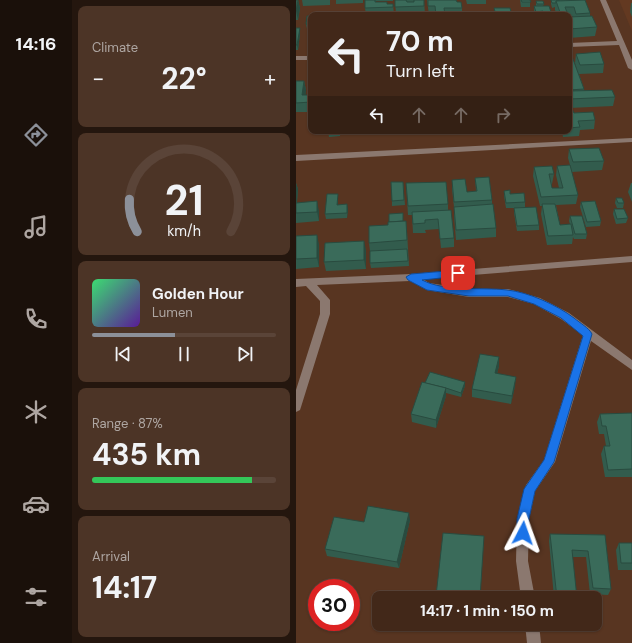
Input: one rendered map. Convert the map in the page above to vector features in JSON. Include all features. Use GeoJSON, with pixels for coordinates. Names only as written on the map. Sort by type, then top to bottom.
{"type":"FeatureCollection","features":[{"type":"Feature","properties":{"kind":"street"},"geometry":{"type":"LineString","coordinates":[[603,0],[632,68]]}},
{"type":"Feature","properties":{"kind":"street"},"geometry":{"type":"LineString","coordinates":[[572,46],[621,43]]}},
{"type":"Feature","properties":{"kind":"street"},"geometry":{"type":"LineString","coordinates":[[296,58],[308,58]]}},
{"type":"Feature","properties":{"kind":"street"},"geometry":{"type":"LineString","coordinates":[[296,158],[632,140]]}},
{"type":"Feature","properties":{"kind":"street"},"geometry":{"type":"LineString","coordinates":[[296,283],[411,277],[632,258]]}},
{"type":"Feature","properties":{"kind":"street"},"geometry":{"type":"LineString","coordinates":[[411,277],[427,286],[469,293],[508,293],[537,301],[564,316],[615,352],[632,366]]}},
{"type":"Feature","properties":{"kind":"street"},"geometry":{"type":"LineString","coordinates":[[296,407],[325,314],[325,300],[310,283]]}},
{"type":"Feature","properties":{"kind":"street"},"geometry":{"type":"LineString","coordinates":[[527,591],[522,561],[523,519],[530,489],[549,462],[588,334]]}},
{"type":"Feature","properties":{"kind":"street"},"geometry":{"type":"LineString","coordinates":[[533,631],[534,643]]}},
{"type":"Feature","properties":{"kind":"shaded area"},"geometry":{"type":"Polygon","coordinates":[[[619,0],[632,0],[632,31],[619,0]]]}},
{"type":"Feature","properties":{"kind":"building"},"geometry":{"type":"Polygon","coordinates":[[[296,0],[298,0],[296,11],[296,0]]]}},
{"type":"Feature","properties":{"kind":"building"},"geometry":{"type":"Polygon","coordinates":[[[365,0],[387,2],[387,4],[393,4],[393,7],[365,8],[365,0]]]}},
{"type":"Feature","properties":{"kind":"building"},"geometry":{"type":"Polygon","coordinates":[[[395,0],[414,2],[414,0],[424,0],[424,6],[395,7],[395,0]]]}},
{"type":"Feature","properties":{"kind":"building"},"geometry":{"type":"Polygon","coordinates":[[[428,0],[456,0],[457,2],[461,2],[462,8],[444,8],[445,12],[436,12],[435,6],[428,6],[428,0]]]}},
{"type":"Feature","properties":{"kind":"building"},"geometry":{"type":"Polygon","coordinates":[[[521,0],[530,0],[531,2],[522,2],[521,0]]]}},
{"type":"Feature","properties":{"kind":"building"},"geometry":{"type":"Polygon","coordinates":[[[551,0],[559,0],[559,1],[552,3],[551,0]]]}},
{"type":"Feature","properties":{"kind":"building"},"geometry":{"type":"Polygon","coordinates":[[[585,0],[590,13],[576,14],[574,7],[565,7],[567,12],[560,12],[556,1],[585,0]]]}},
{"type":"Feature","properties":{"kind":"building"},"geometry":{"type":"Polygon","coordinates":[[[536,1],[543,1],[544,4],[537,4],[536,1]]]}},
{"type":"Feature","properties":{"kind":"building"},"geometry":{"type":"Polygon","coordinates":[[[534,6],[549,6],[551,12],[543,11],[536,12],[534,6]]]}},
{"type":"Feature","properties":{"kind":"building"},"geometry":{"type":"Polygon","coordinates":[[[494,8],[510,8],[511,12],[495,12],[494,8]]]}},
{"type":"Feature","properties":{"kind":"building"},"geometry":{"type":"Polygon","coordinates":[[[307,16],[308,16],[308,24],[306,24],[307,16]]]}},
{"type":"Feature","properties":{"kind":"building"},"geometry":{"type":"Polygon","coordinates":[[[592,16],[597,27],[572,29],[572,17],[592,16]]]}},
{"type":"Feature","properties":{"kind":"building"},"geometry":{"type":"Polygon","coordinates":[[[296,28],[300,28],[297,45],[296,45],[296,28]]]}},
{"type":"Feature","properties":{"kind":"building"},"geometry":{"type":"Polygon","coordinates":[[[600,52],[604,64],[580,65],[576,54],[600,52]]]}},
{"type":"Feature","properties":{"kind":"building"},"geometry":{"type":"Polygon","coordinates":[[[572,56],[584,89],[572,90],[572,56]]]}},
{"type":"Feature","properties":{"kind":"building"},"geometry":{"type":"Polygon","coordinates":[[[296,81],[304,81],[302,95],[308,95],[308,102],[296,103],[296,81]]]}},
{"type":"Feature","properties":{"kind":"building"},"geometry":{"type":"Polygon","coordinates":[[[612,90],[615,97],[572,99],[572,91],[612,90]]]}},
{"type":"Feature","properties":{"kind":"building"},"geometry":{"type":"Polygon","coordinates":[[[572,109],[574,113],[593,112],[595,120],[578,121],[580,127],[572,128],[572,109]]]}},
{"type":"Feature","properties":{"kind":"building"},"geometry":{"type":"Polygon","coordinates":[[[599,148],[604,161],[573,162],[569,149],[599,148]]]}},
{"type":"Feature","properties":{"kind":"building"},"geometry":{"type":"Polygon","coordinates":[[[570,165],[578,195],[541,197],[534,167],[552,166],[554,174],[549,174],[552,188],[563,188],[557,166],[570,165]]]}},
{"type":"Feature","properties":{"kind":"building"},"geometry":{"type":"Polygon","coordinates":[[[489,177],[492,200],[454,202],[452,180],[465,179],[467,192],[477,191],[475,178],[489,177]]]}},
{"type":"Feature","properties":{"kind":"building"},"geometry":{"type":"Polygon","coordinates":[[[391,182],[403,182],[404,200],[392,201],[391,182]]]}},
{"type":"Feature","properties":{"kind":"building"},"geometry":{"type":"Polygon","coordinates":[[[446,182],[448,204],[408,206],[406,183],[446,182]]]}},
{"type":"Feature","properties":{"kind":"building"},"geometry":{"type":"Polygon","coordinates":[[[510,190],[510,194],[524,193],[525,202],[506,203],[504,191],[510,190]]]}},
{"type":"Feature","properties":{"kind":"building"},"geometry":{"type":"Polygon","coordinates":[[[327,194],[338,194],[337,205],[347,204],[347,213],[325,214],[327,194]]]}},
{"type":"Feature","properties":{"kind":"building"},"geometry":{"type":"Polygon","coordinates":[[[616,198],[622,198],[624,203],[618,203],[616,198]]]}},
{"type":"Feature","properties":{"kind":"building"},"geometry":{"type":"Polygon","coordinates":[[[317,201],[317,212],[296,213],[296,203],[317,201]]]}},
{"type":"Feature","properties":{"kind":"building"},"geometry":{"type":"Polygon","coordinates":[[[595,201],[601,221],[587,222],[581,202],[595,201]]]}},
{"type":"Feature","properties":{"kind":"building"},"geometry":{"type":"Polygon","coordinates":[[[493,204],[496,228],[456,230],[454,207],[493,204]]]}},
{"type":"Feature","properties":{"kind":"building"},"geometry":{"type":"Polygon","coordinates":[[[542,204],[555,204],[560,225],[571,224],[573,235],[548,236],[542,204]]]}},
{"type":"Feature","properties":{"kind":"building"},"geometry":{"type":"Polygon","coordinates":[[[536,207],[539,225],[517,226],[514,208],[536,207]]]}},
{"type":"Feature","properties":{"kind":"building"},"geometry":{"type":"Polygon","coordinates":[[[614,209],[624,209],[628,218],[617,219],[614,209]]]}},
{"type":"Feature","properties":{"kind":"building"},"geometry":{"type":"Polygon","coordinates":[[[451,210],[454,238],[440,239],[438,219],[425,220],[425,223],[413,224],[412,212],[451,210]]]}},
{"type":"Feature","properties":{"kind":"building"},"geometry":{"type":"Polygon","coordinates":[[[403,213],[403,221],[389,222],[389,214],[403,213]]]}},
{"type":"Feature","properties":{"kind":"building"},"geometry":{"type":"Polygon","coordinates":[[[570,216],[582,216],[587,234],[575,234],[570,216]]]}},
{"type":"Feature","properties":{"kind":"building"},"geometry":{"type":"Polygon","coordinates":[[[406,221],[407,240],[369,243],[369,226],[388,225],[388,222],[406,221]]]}},
{"type":"Feature","properties":{"kind":"building"},"geometry":{"type":"Polygon","coordinates":[[[317,235],[317,258],[296,259],[296,236],[317,235]]]}},
{"type":"Feature","properties":{"kind":"building"},"geometry":{"type":"Polygon","coordinates":[[[364,241],[364,260],[324,262],[325,243],[364,241]]]}},
{"type":"Feature","properties":{"kind":"building"},"geometry":{"type":"Polygon","coordinates":[[[407,249],[408,261],[370,263],[370,251],[407,249]]]}},
{"type":"Feature","properties":{"kind":"building"},"geometry":{"type":"Polygon","coordinates":[[[480,354],[499,357],[495,373],[516,377],[512,396],[472,389],[480,354]]]}},
{"type":"Feature","properties":{"kind":"building"},"geometry":{"type":"Polygon","coordinates":[[[430,372],[465,382],[461,393],[425,383],[430,372]]]}},
{"type":"Feature","properties":{"kind":"building"},"geometry":{"type":"Polygon","coordinates":[[[422,382],[446,388],[436,420],[411,414],[422,382]]]}},
{"type":"Feature","properties":{"kind":"building"},"geometry":{"type":"Polygon","coordinates":[[[632,413],[632,469],[608,470],[604,446],[610,446],[606,426],[602,426],[600,414],[632,413]]]}},
{"type":"Feature","properties":{"kind":"building"},"geometry":{"type":"Polygon","coordinates":[[[368,506],[409,513],[397,562],[325,549],[334,517],[364,522],[368,506]]]}},
{"type":"Feature","properties":{"kind":"building"},"geometry":{"type":"Polygon","coordinates":[[[443,533],[484,536],[480,591],[437,591],[443,533]]]}},
{"type":"Feature","properties":{"kind":"building"},"geometry":{"type":"Polygon","coordinates":[[[550,534],[605,535],[611,589],[593,588],[588,551],[572,550],[576,591],[556,591],[550,534]]]}},
{"type":"Feature","properties":{"kind":"building"},"geometry":{"type":"Polygon","coordinates":[[[619,543],[632,543],[632,563],[621,563],[619,543]]]}},
{"type":"Feature","properties":{"kind":"route"},"geometry":{"type":"LineString","coordinates":[[458,273],[411,277],[427,286],[469,293],[508,293],[537,301],[564,316],[588,334],[549,462],[530,489],[523,519],[523,533]]}}]}
